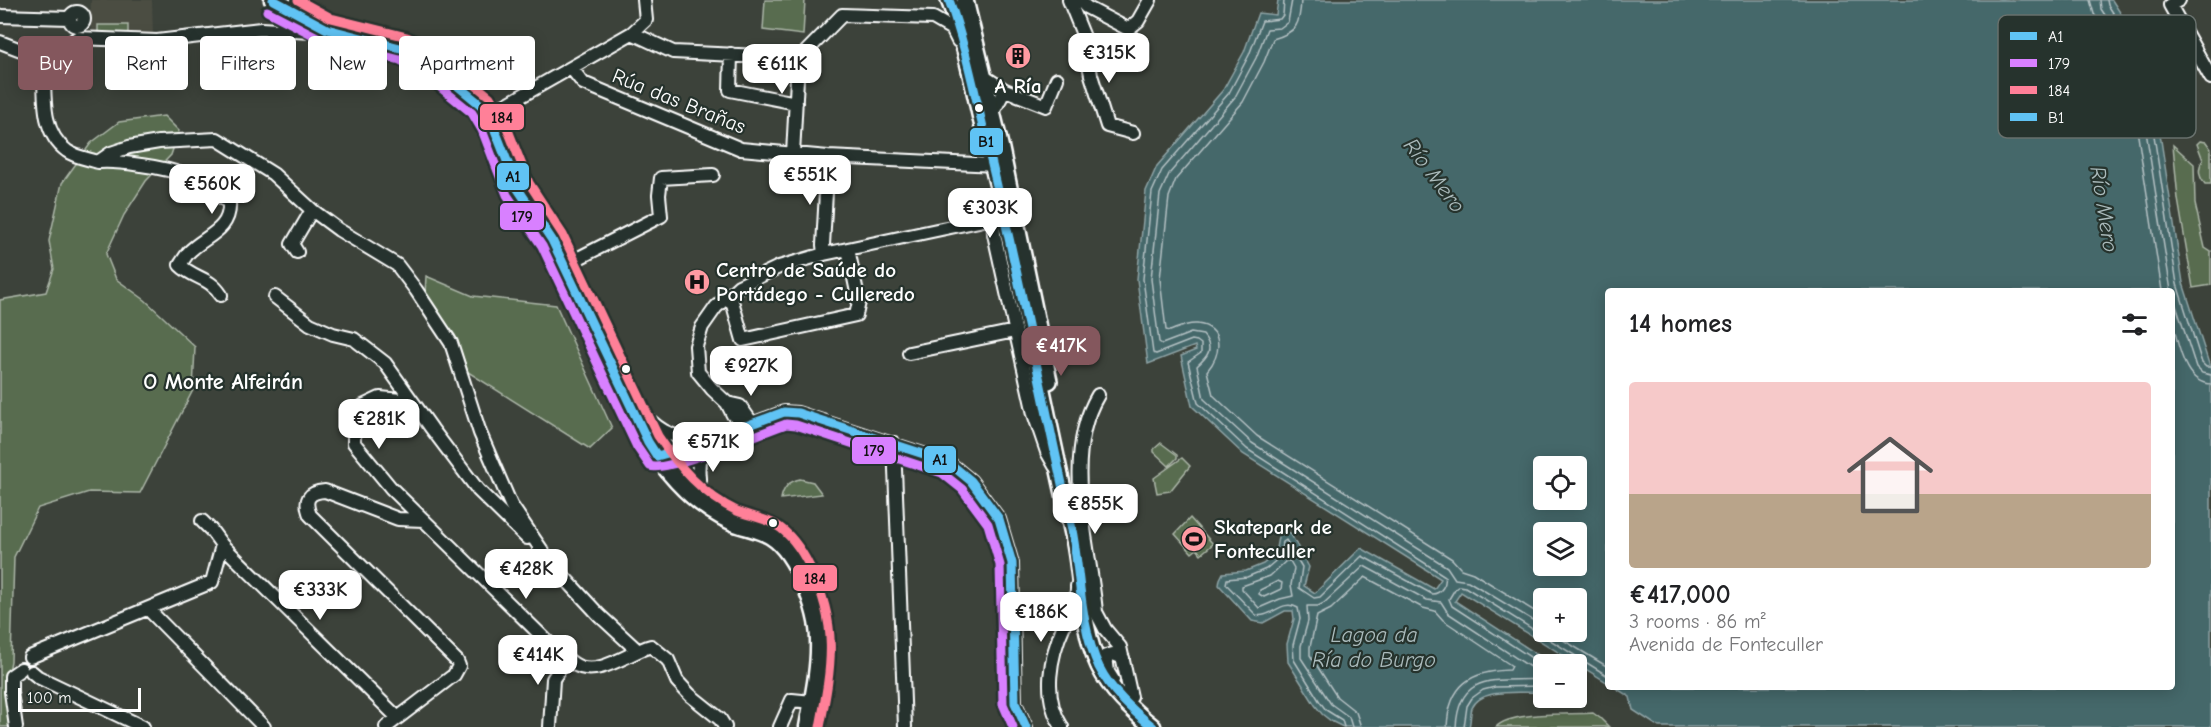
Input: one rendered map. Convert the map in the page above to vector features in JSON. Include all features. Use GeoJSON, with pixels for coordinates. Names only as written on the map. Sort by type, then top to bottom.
{"type":"FeatureCollection","features":[{"type":"Feature","properties":{"kind":"highway"},"geometry":{"type":"LineString","coordinates":[[263,0],[284,12],[327,29],[356,36]]}},
{"type":"Feature","properties":{"kind":"highway"},"geometry":{"type":"LineString","coordinates":[[273,0],[327,29]]}},
{"type":"Feature","properties":{"kind":"highway"},"geometry":{"type":"LineString","coordinates":[[288,1],[335,26],[362,36]]}},
{"type":"Feature","properties":{"kind":"highway"},"geometry":{"type":"LineString","coordinates":[[387,44],[404,49],[426,60],[472,96],[488,115],[518,189],[552,240],[612,367],[657,456],[672,478],[705,505],[734,522],[770,535],[782,544],[797,566],[808,595],[819,640],[808,727]]}},
{"type":"Feature","properties":{"kind":"main road"},"geometry":{"type":"LineString","coordinates":[[965,0],[978,82],[1000,191],[1002,215],[1011,244],[1040,415],[1059,473],[1078,555],[1091,646],[1100,668],[1126,698],[1164,727]]}},
{"type":"Feature","properties":{"kind":"main road"},"geometry":{"type":"LineString","coordinates":[[949,1],[992,114],[996,131],[1030,282],[1098,637],[1108,664],[1133,711],[1153,727]]}},
{"type":"Feature","properties":{"kind":"main road"},"geometry":{"type":"LineString","coordinates":[[1040,415],[1048,403],[1041,339]]}},
{"type":"Feature","properties":{"kind":"street"},"geometry":{"type":"LineString","coordinates":[[66,36],[76,24],[85,0]]}},
{"type":"Feature","properties":{"kind":"street"},"geometry":{"type":"LineString","coordinates":[[488,115],[632,33],[646,20],[644,0]]}},
{"type":"Feature","properties":{"kind":"street"},"geometry":{"type":"LineString","coordinates":[[1070,0],[1084,37],[1091,75],[1107,126],[1133,133]]}},
{"type":"Feature","properties":{"kind":"street"},"geometry":{"type":"LineString","coordinates":[[1080,0],[1086,7],[1128,29],[1138,21],[1150,0]]}},
{"type":"Feature","properties":{"kind":"street"},"geometry":{"type":"LineString","coordinates":[[793,154],[798,60],[842,15],[933,18],[942,14],[949,1]]}},
{"type":"Feature","properties":{"kind":"street"},"geometry":{"type":"LineString","coordinates":[[0,16],[76,24],[157,41],[261,29],[310,32],[327,29]]}},
{"type":"Feature","properties":{"kind":"street"},"geometry":{"type":"LineString","coordinates":[[933,18],[952,29],[978,82],[1046,106],[1056,79]]}},
{"type":"Feature","properties":{"kind":"street"},"geometry":{"type":"LineString","coordinates":[[632,33],[673,52],[798,60]]}},
{"type":"Feature","properties":{"kind":"street"},"geometry":{"type":"LineString","coordinates":[[0,42],[18,49]]}},
{"type":"Feature","properties":{"kind":"street"},"geometry":{"type":"LineString","coordinates":[[2196,47],[2211,78]]}},
{"type":"Feature","properties":{"kind":"street"},"geometry":{"type":"LineString","coordinates":[[731,54],[730,90],[796,103]]}},
{"type":"Feature","properties":{"kind":"street","name":"Rúa das Brañas"},"geometry":{"type":"LineString","coordinates":[[572,69],[583,83],[741,149],[828,157],[994,165]]}},
{"type":"Feature","properties":{"kind":"street"},"geometry":{"type":"LineString","coordinates":[[45,90],[46,111],[52,138],[68,153],[98,162],[113,161],[164,167],[204,184],[229,203],[230,213],[224,225],[189,253],[180,265],[186,272],[214,284],[221,295]]}},
{"type":"Feature","properties":{"kind":"street"},"geometry":{"type":"LineString","coordinates":[[992,114],[1005,90]]}},
{"type":"Feature","properties":{"kind":"street"},"geometry":{"type":"LineString","coordinates":[[996,131],[994,165],[1002,215],[1023,273],[1030,282]]}},
{"type":"Feature","properties":{"kind":"street"},"geometry":{"type":"LineString","coordinates":[[795,132],[807,155]]}},
{"type":"Feature","properties":{"kind":"street"},"geometry":{"type":"LineString","coordinates":[[98,162],[111,153],[129,147],[159,142],[217,139],[273,174],[312,210],[397,265],[451,343],[480,433],[511,505],[545,555]]}},
{"type":"Feature","properties":{"kind":"street"},"geometry":{"type":"LineString","coordinates":[[824,254],[828,157]]}},
{"type":"Feature","properties":{"kind":"street"},"geometry":{"type":"LineString","coordinates":[[564,265],[661,216],[658,195],[661,178],[713,175]]}},
{"type":"Feature","properties":{"kind":"street"},"geometry":{"type":"LineString","coordinates":[[297,252],[292,244],[312,210]]}},
{"type":"Feature","properties":{"kind":"street"},"geometry":{"type":"LineString","coordinates":[[752,423],[733,415],[728,403],[698,372],[696,346],[707,320],[716,307],[739,286],[779,267],[824,254],[1002,215]]}},
{"type":"Feature","properties":{"kind":"street"},"geometry":{"type":"LineString","coordinates":[[1002,215],[994,234],[1015,331],[1040,415]]}},
{"type":"Feature","properties":{"kind":"street"},"geometry":{"type":"LineString","coordinates":[[730,294],[743,340],[856,315],[859,302],[848,249]]}},
{"type":"Feature","properties":{"kind":"street"},"geometry":{"type":"LineString","coordinates":[[275,297],[310,324],[333,334],[354,339],[385,363],[478,490],[545,555],[600,615],[638,650]]}},
{"type":"Feature","properties":{"kind":"street"},"geometry":{"type":"LineString","coordinates":[[909,353],[1015,331]]}},
{"type":"Feature","properties":{"kind":"street"},"geometry":{"type":"LineString","coordinates":[[612,367],[649,421],[663,432],[673,436],[702,442]]}},
{"type":"Feature","properties":{"kind":"street"},"geometry":{"type":"LineString","coordinates":[[1098,395],[1090,409],[1080,446],[1079,481],[1096,612],[1105,629],[1120,647],[1126,698]]}},
{"type":"Feature","properties":{"kind":"street"},"geometry":{"type":"LineString","coordinates":[[421,413],[401,400],[380,398],[363,406],[354,418],[352,430],[354,443],[391,488],[576,666],[591,668],[614,664],[638,650],[651,646],[668,660],[677,681],[690,695],[720,718],[725,727]]}},
{"type":"Feature","properties":{"kind":"street"},"geometry":{"type":"LineString","coordinates":[[726,433],[728,403]]}},
{"type":"Feature","properties":{"kind":"street"},"geometry":{"type":"LineString","coordinates":[[657,456],[784,412],[798,413],[948,462],[971,481],[999,519],[1012,563],[1015,703],[1026,727]]}},
{"type":"Feature","properties":{"kind":"street"},"geometry":{"type":"LineString","coordinates":[[702,442],[698,464],[699,485],[705,505]]}},
{"type":"Feature","properties":{"kind":"street"},"geometry":{"type":"LineString","coordinates":[[894,443],[905,727]]}},
{"type":"Feature","properties":{"kind":"street"},"geometry":{"type":"LineString","coordinates":[[386,727],[454,675],[459,666],[457,661],[310,515],[306,506],[312,495],[318,491],[325,491],[398,519],[424,520]]}},
{"type":"Feature","properties":{"kind":"street"},"geometry":{"type":"LineString","coordinates":[[202,521],[222,544],[398,718]]}},
{"type":"Feature","properties":{"kind":"street"},"geometry":{"type":"LineString","coordinates":[[143,727],[38,677],[27,670],[21,660],[212,582],[222,544]]}},
{"type":"Feature","properties":{"kind":"street"},"geometry":{"type":"LineString","coordinates":[[1062,727],[1052,705],[1050,676],[1052,658],[1060,633],[1077,595],[1075,570],[1078,555]]}},
{"type":"Feature","properties":{"kind":"street"},"geometry":{"type":"LineString","coordinates":[[148,609],[264,727]]}},
{"type":"Feature","properties":{"kind":"street"},"geometry":{"type":"LineString","coordinates":[[1086,623],[1105,667],[1108,664],[1117,667],[1123,658]]}},
{"type":"Feature","properties":{"kind":"street"},"geometry":{"type":"LineString","coordinates":[[550,727],[554,679],[567,658]]}},
{"type":"Feature","properties":{"kind":"street"},"geometry":{"type":"LineString","coordinates":[[16,727],[11,676],[27,670]]}},
{"type":"Feature","properties":{"kind":"street"},"geometry":{"type":"LineString","coordinates":[[780,727],[792,700],[812,702]]}},
{"type":"Feature","properties":{"kind":"shaded area"},"geometry":{"type":"Polygon","coordinates":[[[91,0],[152,0],[153,36],[95,35],[90,25],[91,0]]]}},
{"type":"Feature","properties":{"kind":"green space"},"geometry":{"type":"Polygon","coordinates":[[[765,0],[805,0],[803,35],[763,30],[765,0]]]}},
{"type":"Feature","properties":{"kind":"green space"},"geometry":{"type":"Polygon","coordinates":[[[98,25],[128,25],[128,36],[98,35],[98,25]]]}},
{"type":"Feature","properties":{"kind":"green space"},"geometry":{"type":"Polygon","coordinates":[[[164,116],[179,131],[171,155],[146,181],[124,215],[106,254],[116,279],[145,300],[195,347],[193,390],[140,493],[89,492],[38,508],[14,557],[11,661],[5,692],[17,727],[0,727],[0,300],[46,292],[54,269],[49,241],[62,183],[91,143],[119,122],[164,116]]]}},
{"type":"Feature","properties":{"kind":"green space"},"geometry":{"type":"Polygon","coordinates":[[[2200,141],[2206,142],[2211,149],[2211,184],[2205,184],[2200,176],[2199,170],[2203,160],[2197,144],[2200,141]]]}},
{"type":"Feature","properties":{"kind":"green space"},"geometry":{"type":"Polygon","coordinates":[[[2173,145],[2194,164],[2195,204],[2205,248],[2211,252],[2211,285],[2193,288],[2178,199],[2173,145]]]}},
{"type":"Feature","properties":{"kind":"green space"},"geometry":{"type":"Polygon","coordinates":[[[426,276],[473,296],[556,305],[612,428],[590,449],[468,372],[455,335],[425,295],[426,276]]]}},
{"type":"Feature","properties":{"kind":"green space"},"geometry":{"type":"Polygon","coordinates":[[[1161,443],[1177,455],[1169,466],[1154,452],[1154,449],[1161,443]]]}},
{"type":"Feature","properties":{"kind":"green space"},"geometry":{"type":"Polygon","coordinates":[[[1182,458],[1190,466],[1170,491],[1157,493],[1154,478],[1182,458]]]}},
{"type":"Feature","properties":{"kind":"green space"},"geometry":{"type":"Polygon","coordinates":[[[800,479],[813,482],[822,494],[781,499],[787,486],[800,479]]]}},
{"type":"Feature","properties":{"kind":"green space","name":"Skatepark de Fonteculler"},"geometry":{"type":"Polygon","coordinates":[[[1190,518],[1213,544],[1201,554],[1197,549],[1192,553],[1175,534],[1190,518]]]}},
{"type":"Feature","properties":{"kind":"green space"},"geometry":{"type":"Polygon","coordinates":[[[1593,713],[1609,727],[1496,727],[1514,718],[1527,716],[1593,713]]]}},
{"type":"Feature","properties":{"kind":"water"},"geometry":{"type":"Polygon","coordinates":[[[1278,0],[2112,0],[2122,15],[1998,15],[1998,138],[2161,138],[2183,283],[2211,370],[2211,727],[1659,727],[1633,710],[1630,697],[1619,690],[2175,690],[2175,288],[1605,288],[1605,681],[1587,670],[1587,654],[1561,654],[1542,642],[1587,642],[1587,588],[1533,588],[1533,637],[1461,592],[1455,601],[1537,654],[1533,654],[1533,692],[1504,692],[1485,696],[1472,708],[1469,727],[1343,727],[1331,721],[1315,705],[1288,662],[1287,644],[1294,619],[1293,611],[1285,611],[1263,623],[1252,621],[1219,585],[1223,573],[1246,571],[1263,564],[1275,554],[1278,537],[1282,531],[1290,533],[1309,567],[1304,586],[1315,593],[1361,548],[1434,589],[1441,579],[1243,454],[1192,406],[1181,356],[1196,350],[1195,346],[1148,364],[1137,279],[1146,191],[1157,166],[1223,90],[1244,52],[1258,13],[1276,15],[1278,0]]]}},
{"type":"Feature","properties":{"kind":"transit line","name":"A1"},"geometry":{"type":"LineString","coordinates":[[273,0],[327,29],[404,49],[426,60],[481,105],[493,125],[518,189],[552,240],[648,442],[657,456]]}},
{"type":"Feature","properties":{"kind":"transit line","name":"184"},"geometry":{"type":"LineString","coordinates":[[298,0],[331,18],[407,37],[431,49],[490,97],[504,120],[529,183],[563,235],[658,436],[683,469],[713,497],[737,511],[776,525],[796,543],[807,561],[819,588],[829,627],[830,664],[820,727]]}},
{"type":"Feature","properties":{"kind":"transit line","name":"B1"},"geometry":{"type":"LineString","coordinates":[[949,0],[969,67],[997,184],[1074,538],[1083,613],[1092,650],[1099,667],[1116,692],[1153,727]]}},
{"type":"Feature","properties":{"kind":"transit line","name":"179"},"geometry":{"type":"LineString","coordinates":[[267,11],[323,40],[400,60],[419,70],[472,113],[482,130],[507,195],[542,246],[637,447],[650,466],[675,464],[786,424],[796,425],[942,473],[962,489],[988,524],[1000,565],[1003,704],[1013,727]]}},
{"type":"Feature","properties":{"kind":"transit line","name":"A1"},"geometry":{"type":"LineString","coordinates":[[657,456],[689,447],[784,412],[798,413],[948,462],[971,481],[999,519],[1012,563],[1015,703],[1026,727]]}},
{"type":"Feature","properties":{"kind":"place","name":"A Ría"},"geometry":{"type":"Point","coordinates":[1018,56]}},
{"type":"Feature","properties":{"kind":"place","name":"Centro de Saúde do Portádego - Culleredo"},"geometry":{"type":"Point","coordinates":[697,282]}},
{"type":"Feature","properties":{"kind":"place","name":"Skatepark de Fonteculler"},"geometry":{"type":"Point","coordinates":[1194,539]}},
{"type":"Feature","properties":{"kind":"district","name":"O Monte Alfeirán"},"geometry":{"type":"Point","coordinates":[223,381]}},
{"type":"Feature","properties":{"kind":"water label","name":"Río Mero"},"geometry":{"type":"Point","coordinates":[1435,175]}},
{"type":"Feature","properties":{"kind":"water label","name":"Río Mero"},"geometry":{"type":"Point","coordinates":[2105,209]}},
{"type":"Feature","properties":{"kind":"water label","name":"Lagoa da Ría do Burgo"},"geometry":{"type":"Point","coordinates":[1374,646]}}]}
